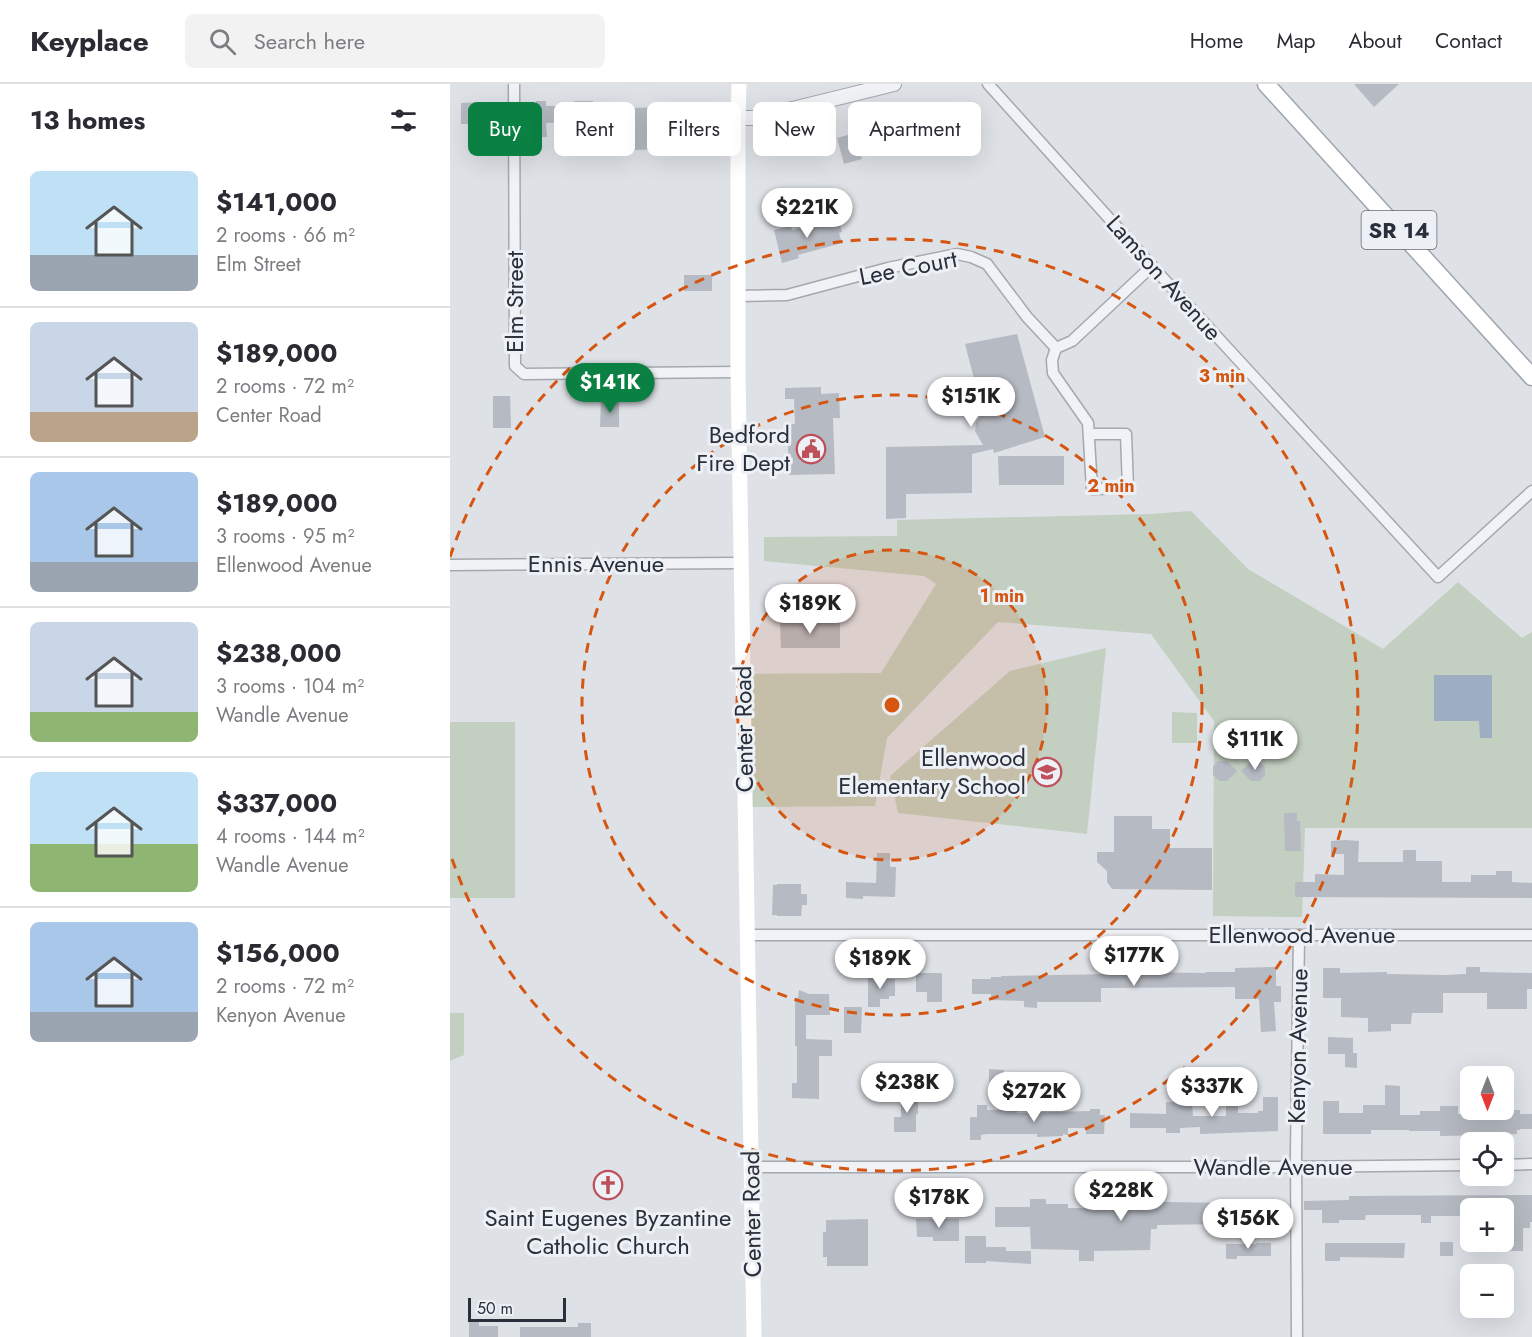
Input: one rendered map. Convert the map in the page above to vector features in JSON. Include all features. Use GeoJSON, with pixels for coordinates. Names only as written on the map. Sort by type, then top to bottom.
{"type":"FeatureCollection","features":[{"type":"Feature","properties":{"kind":"main road","name":"Center Road"},"geometry":{"type":"LineString","coordinates":[[738,102],[739,84]]}},
{"type":"Feature","properties":{"kind":"main road","name":"SR 14"},"geometry":{"type":"LineString","coordinates":[[1266,84],[1532,377]]}},
{"type":"Feature","properties":{"kind":"main road","name":"Center Road"},"geometry":{"type":"LineString","coordinates":[[738,156],[738,372],[754,1337]]}},
{"type":"Feature","properties":{"kind":"street","name":"Elm Street"},"geometry":{"type":"LineString","coordinates":[[514,84],[515,366],[524,374],[738,372]]}},
{"type":"Feature","properties":{"kind":"street"},"geometry":{"type":"LineString","coordinates":[[741,118],[756,118],[894,84]]}},
{"type":"Feature","properties":{"kind":"street","name":"Lamson Avenue"},"geometry":{"type":"LineString","coordinates":[[988,84],[1438,577],[1532,490]]}},
{"type":"Feature","properties":{"kind":"street","name":"Lee Court"},"geometry":{"type":"LineString","coordinates":[[738,296],[787,295],[888,268],[957,254],[971,256],[987,264],[1027,318],[1056,348]]}},
{"type":"Feature","properties":{"kind":"street"},"geometry":{"type":"LineString","coordinates":[[1089,434],[1126,435],[1128,488],[1092,489],[1088,423],[1053,373],[1052,360],[1056,348],[1072,341],[1152,266]]}},
{"type":"Feature","properties":{"kind":"street","name":"Ennis Avenue"},"geometry":{"type":"LineString","coordinates":[[450,565],[741,563]]}},
{"type":"Feature","properties":{"kind":"street","name":"Ellenwood Avenue"},"geometry":{"type":"LineString","coordinates":[[748,935],[1532,935]]}},
{"type":"Feature","properties":{"kind":"street","name":"Kenyon Avenue"},"geometry":{"type":"LineString","coordinates":[[1297,1337],[1299,935]]}},
{"type":"Feature","properties":{"kind":"street"},"geometry":{"type":"LineString","coordinates":[[1514,1165],[1532,1164]]}},
{"type":"Feature","properties":{"kind":"street","name":"Wandle Avenue"},"geometry":{"type":"LineString","coordinates":[[752,1167],[1460,1165]]}},
{"type":"Feature","properties":{"kind":"green space"},"geometry":{"type":"Polygon","coordinates":[[[1191,511],[1248,569],[1383,649],[1458,582],[1522,638],[1532,632],[1532,828],[1305,828],[1302,917],[1213,916],[1214,721],[1151,634],[998,622],[887,738],[875,806],[746,807],[743,674],[881,673],[936,584],[924,576],[764,561],[764,537],[897,536],[897,520],[1191,511]]]}},
{"type":"Feature","properties":{"kind":"green space"},"geometry":{"type":"Polygon","coordinates":[[[1106,648],[1087,834],[898,813],[890,776],[1010,671],[1106,648]]]}},
{"type":"Feature","properties":{"kind":"green space"},"geometry":{"type":"Polygon","coordinates":[[[1172,712],[1197,713],[1197,743],[1172,743],[1172,712]]]}},
{"type":"Feature","properties":{"kind":"green space"},"geometry":{"type":"Polygon","coordinates":[[[450,722],[515,722],[515,898],[450,898],[450,722]]]}},
{"type":"Feature","properties":{"kind":"green space"},"geometry":{"type":"Polygon","coordinates":[[[450,1013],[464,1013],[464,1055],[450,1061],[450,1013]]]}},
{"type":"Feature","properties":{"kind":"water"},"geometry":{"type":"Polygon","coordinates":[[[1434,675],[1492,675],[1492,738],[1480,738],[1479,721],[1434,721],[1434,675]]]}},
{"type":"Feature","properties":{"kind":"building"},"geometry":{"type":"Polygon","coordinates":[[[1354,84],[1399,84],[1374,107],[1354,84]]]}},
{"type":"Feature","properties":{"kind":"building"},"geometry":{"type":"Polygon","coordinates":[[[546,101],[546,106],[554,106],[554,123],[546,123],[547,137],[542,137],[542,102],[536,102],[546,101]]]}},
{"type":"Feature","properties":{"kind":"building"},"geometry":{"type":"Polygon","coordinates":[[[461,103],[468,103],[468,124],[461,124],[461,103]]]}},
{"type":"Feature","properties":{"kind":"building"},"geometry":{"type":"Polygon","coordinates":[[[635,108],[647,108],[647,150],[635,150],[635,108]]]}},
{"type":"Feature","properties":{"kind":"building"},"geometry":{"type":"Polygon","coordinates":[[[848,135],[848,156],[861,156],[862,159],[844,164],[837,138],[848,135]]]}},
{"type":"Feature","properties":{"kind":"building"},"geometry":{"type":"Polygon","coordinates":[[[838,218],[842,243],[798,255],[799,258],[782,263],[774,230],[791,226],[792,230],[838,218]]]}},
{"type":"Feature","properties":{"kind":"building"},"geometry":{"type":"Polygon","coordinates":[[[684,275],[712,275],[712,291],[684,291],[684,275]]]}},
{"type":"Feature","properties":{"kind":"building"},"geometry":{"type":"Polygon","coordinates":[[[1017,334],[1045,437],[994,453],[993,449],[972,454],[972,493],[906,494],[906,518],[886,519],[886,447],[983,445],[975,431],[976,422],[983,413],[965,344],[1017,334]]]}},
{"type":"Feature","properties":{"kind":"building","name":"Bedford Fire Dept"},"geometry":{"type":"Polygon","coordinates":[[[821,387],[821,394],[839,393],[840,418],[833,418],[835,474],[789,475],[787,424],[795,424],[794,399],[785,399],[785,388],[821,387]]]}},
{"type":"Feature","properties":{"kind":"building"},"geometry":{"type":"Polygon","coordinates":[[[493,396],[510,396],[511,428],[493,428],[493,396]]]}},
{"type":"Feature","properties":{"kind":"building"},"geometry":{"type":"Polygon","coordinates":[[[601,400],[619,400],[619,427],[600,427],[601,400]]]}},
{"type":"Feature","properties":{"kind":"building"},"geometry":{"type":"Polygon","coordinates":[[[998,456],[1064,456],[1064,485],[999,485],[998,456]]]}},
{"type":"Feature","properties":{"kind":"building"},"geometry":{"type":"Polygon","coordinates":[[[840,622],[840,648],[781,648],[780,623],[840,622]]]}},
{"type":"Feature","properties":{"kind":"building"},"geometry":{"type":"Polygon","coordinates":[[[1218,761],[1227,761],[1237,771],[1227,781],[1220,781],[1213,775],[1213,767],[1218,761]]]}},
{"type":"Feature","properties":{"kind":"building"},"geometry":{"type":"Polygon","coordinates":[[[1251,761],[1259,761],[1265,767],[1265,775],[1260,781],[1251,781],[1241,771],[1251,761]]]}},
{"type":"Feature","properties":{"kind":"building"},"geometry":{"type":"Polygon","coordinates":[[[1284,813],[1297,813],[1297,821],[1300,821],[1301,851],[1285,851],[1284,813]]]}},
{"type":"Feature","properties":{"kind":"building"},"geometry":{"type":"Polygon","coordinates":[[[1114,816],[1152,816],[1152,829],[1170,829],[1170,848],[1212,848],[1212,890],[1112,889],[1107,882],[1107,871],[1097,862],[1097,852],[1114,852],[1114,816]]]}},
{"type":"Feature","properties":{"kind":"building"},"geometry":{"type":"Polygon","coordinates":[[[1331,841],[1359,841],[1358,862],[1403,862],[1403,850],[1416,850],[1416,861],[1442,861],[1442,882],[1471,882],[1471,875],[1496,875],[1496,871],[1512,871],[1512,882],[1532,883],[1532,898],[1295,897],[1295,882],[1315,882],[1315,874],[1344,875],[1344,854],[1331,854],[1331,841]]]}},
{"type":"Feature","properties":{"kind":"building"},"geometry":{"type":"Polygon","coordinates":[[[877,853],[890,853],[890,867],[896,867],[895,897],[846,898],[846,882],[876,883],[877,853]]]}},
{"type":"Feature","properties":{"kind":"building"},"geometry":{"type":"Polygon","coordinates":[[[801,884],[801,894],[807,894],[807,905],[802,905],[801,916],[772,915],[773,885],[801,884]]]}},
{"type":"Feature","properties":{"kind":"building"},"geometry":{"type":"Polygon","coordinates":[[[1276,967],[1276,986],[1281,986],[1281,1002],[1274,1002],[1276,1031],[1261,1032],[1259,999],[1235,999],[1235,987],[1101,988],[1101,1002],[1037,1002],[1037,1008],[1024,1007],[1024,1001],[991,1000],[991,994],[972,994],[972,979],[991,979],[991,977],[1001,976],[1111,974],[1111,972],[1206,973],[1235,972],[1235,968],[1276,967]]]}},
{"type":"Feature","properties":{"kind":"building"},"geometry":{"type":"Polygon","coordinates":[[[1466,967],[1480,967],[1480,972],[1532,973],[1532,989],[1527,989],[1527,1009],[1487,1009],[1487,993],[1443,993],[1443,1013],[1412,1013],[1411,1024],[1391,1024],[1391,1031],[1368,1032],[1368,1018],[1341,1017],[1341,998],[1323,998],[1323,968],[1340,968],[1340,973],[1387,972],[1387,974],[1444,975],[1466,974],[1466,967]]]}},
{"type":"Feature","properties":{"kind":"building"},"geometry":{"type":"Polygon","coordinates":[[[916,973],[942,973],[942,1002],[927,1002],[927,992],[916,992],[916,973]]]}},
{"type":"Feature","properties":{"kind":"building"},"geometry":{"type":"Polygon","coordinates":[[[868,976],[895,979],[895,996],[880,999],[880,1007],[868,1007],[868,976]]]}},
{"type":"Feature","properties":{"kind":"building"},"geometry":{"type":"Polygon","coordinates":[[[799,990],[809,994],[829,994],[830,1015],[806,1015],[806,1039],[832,1040],[832,1056],[819,1056],[819,1099],[792,1098],[792,1083],[797,1083],[795,998],[798,998],[799,990]]]}},
{"type":"Feature","properties":{"kind":"building"},"geometry":{"type":"Polygon","coordinates":[[[844,1007],[862,1007],[861,1033],[844,1033],[844,1007]]]}},
{"type":"Feature","properties":{"kind":"building"},"geometry":{"type":"Polygon","coordinates":[[[1328,1037],[1353,1038],[1353,1053],[1357,1053],[1357,1068],[1345,1067],[1345,1054],[1328,1054],[1328,1037]]]}},
{"type":"Feature","properties":{"kind":"building"},"geometry":{"type":"Polygon","coordinates":[[[989,1069],[1004,1070],[1003,1083],[989,1083],[989,1069]]]}},
{"type":"Feature","properties":{"kind":"building"},"geometry":{"type":"Polygon","coordinates":[[[1226,1085],[1238,1085],[1238,1113],[1263,1111],[1263,1097],[1278,1097],[1278,1131],[1200,1134],[1200,1127],[1180,1128],[1180,1133],[1166,1133],[1166,1128],[1130,1128],[1130,1113],[1166,1114],[1166,1102],[1192,1102],[1193,1116],[1226,1116],[1226,1085]]]}},
{"type":"Feature","properties":{"kind":"building"},"geometry":{"type":"Polygon","coordinates":[[[1385,1085],[1400,1086],[1400,1115],[1420,1115],[1420,1111],[1440,1111],[1440,1106],[1458,1106],[1460,1120],[1514,1120],[1514,1110],[1520,1110],[1520,1114],[1532,1114],[1532,1129],[1517,1130],[1517,1134],[1514,1132],[1460,1132],[1460,1136],[1440,1136],[1440,1131],[1409,1130],[1371,1130],[1371,1134],[1323,1134],[1323,1101],[1339,1101],[1339,1113],[1363,1113],[1363,1105],[1385,1105],[1385,1085]]]}},
{"type":"Feature","properties":{"kind":"building"},"geometry":{"type":"Polygon","coordinates":[[[901,1094],[918,1094],[916,1132],[894,1132],[894,1117],[901,1117],[901,1094]]]}},
{"type":"Feature","properties":{"kind":"building"},"geometry":{"type":"Polygon","coordinates":[[[977,1105],[987,1105],[987,1110],[1017,1110],[1017,1113],[1100,1109],[1100,1115],[1105,1115],[1104,1134],[1086,1134],[1086,1128],[1068,1128],[1068,1135],[1063,1134],[1063,1136],[987,1134],[981,1135],[981,1140],[970,1140],[970,1117],[977,1117],[977,1105]]]}},
{"type":"Feature","properties":{"kind":"building"},"geometry":{"type":"Polygon","coordinates":[[[1532,1195],[1532,1222],[1530,1222],[1530,1228],[1523,1228],[1523,1251],[1514,1251],[1514,1198],[1460,1198],[1460,1216],[1431,1216],[1431,1223],[1421,1223],[1421,1215],[1366,1215],[1365,1220],[1339,1220],[1339,1223],[1322,1223],[1322,1210],[1304,1210],[1304,1201],[1349,1200],[1349,1196],[1532,1195]]]}},
{"type":"Feature","properties":{"kind":"building"},"geometry":{"type":"Polygon","coordinates":[[[1164,1197],[1164,1202],[1280,1201],[1280,1217],[1269,1219],[1269,1225],[1255,1225],[1255,1220],[1222,1219],[1220,1224],[1157,1225],[1157,1229],[1151,1229],[1150,1250],[1094,1251],[1094,1261],[1079,1261],[1079,1250],[1031,1249],[1030,1227],[995,1227],[995,1207],[1030,1207],[1030,1199],[1046,1199],[1046,1204],[1068,1204],[1068,1208],[1087,1208],[1087,1200],[1102,1199],[1102,1202],[1122,1202],[1122,1198],[1164,1197]]]}},
{"type":"Feature","properties":{"kind":"building"},"geometry":{"type":"Polygon","coordinates":[[[868,1219],[868,1266],[827,1266],[827,1257],[823,1257],[823,1232],[826,1232],[826,1220],[868,1219]]]}},
{"type":"Feature","properties":{"kind":"building"},"geometry":{"type":"Polygon","coordinates":[[[916,1219],[959,1219],[959,1241],[933,1241],[933,1237],[917,1237],[916,1219]]]}},
{"type":"Feature","properties":{"kind":"building"},"geometry":{"type":"Polygon","coordinates":[[[965,1236],[986,1236],[986,1247],[1006,1247],[1006,1251],[1031,1251],[1031,1264],[986,1261],[986,1263],[965,1263],[965,1236]]]}},
{"type":"Feature","properties":{"kind":"building"},"geometry":{"type":"Polygon","coordinates":[[[1440,1242],[1453,1242],[1453,1256],[1440,1256],[1440,1242]]]}},
{"type":"Feature","properties":{"kind":"building"},"geometry":{"type":"Polygon","coordinates":[[[1271,1243],[1271,1256],[1237,1256],[1237,1259],[1226,1259],[1226,1244],[1271,1243]]]}},
{"type":"Feature","properties":{"kind":"building"},"geometry":{"type":"Polygon","coordinates":[[[1325,1243],[1405,1243],[1404,1258],[1340,1257],[1340,1261],[1325,1261],[1325,1243]]]}},
{"type":"Feature","properties":{"kind":"building"},"geometry":{"type":"Polygon","coordinates":[[[469,1321],[479,1321],[479,1326],[498,1326],[498,1337],[469,1337],[469,1321]]]}},
{"type":"Feature","properties":{"kind":"building"},"geometry":{"type":"Polygon","coordinates":[[[578,1323],[591,1323],[591,1337],[520,1337],[520,1327],[578,1327],[578,1323]]]}},
{"type":"Feature","properties":{"kind":"place","name":"Bedford Fire Dept"},"geometry":{"type":"Point","coordinates":[811,449]}},
{"type":"Feature","properties":{"kind":"place","name":"Ellenwood Elementary School"},"geometry":{"type":"Point","coordinates":[1047,772]}},
{"type":"Feature","properties":{"kind":"place","name":"Saint Eugenes Byzantine Catholic Church"},"geometry":{"type":"Point","coordinates":[608,1185]}}]}
